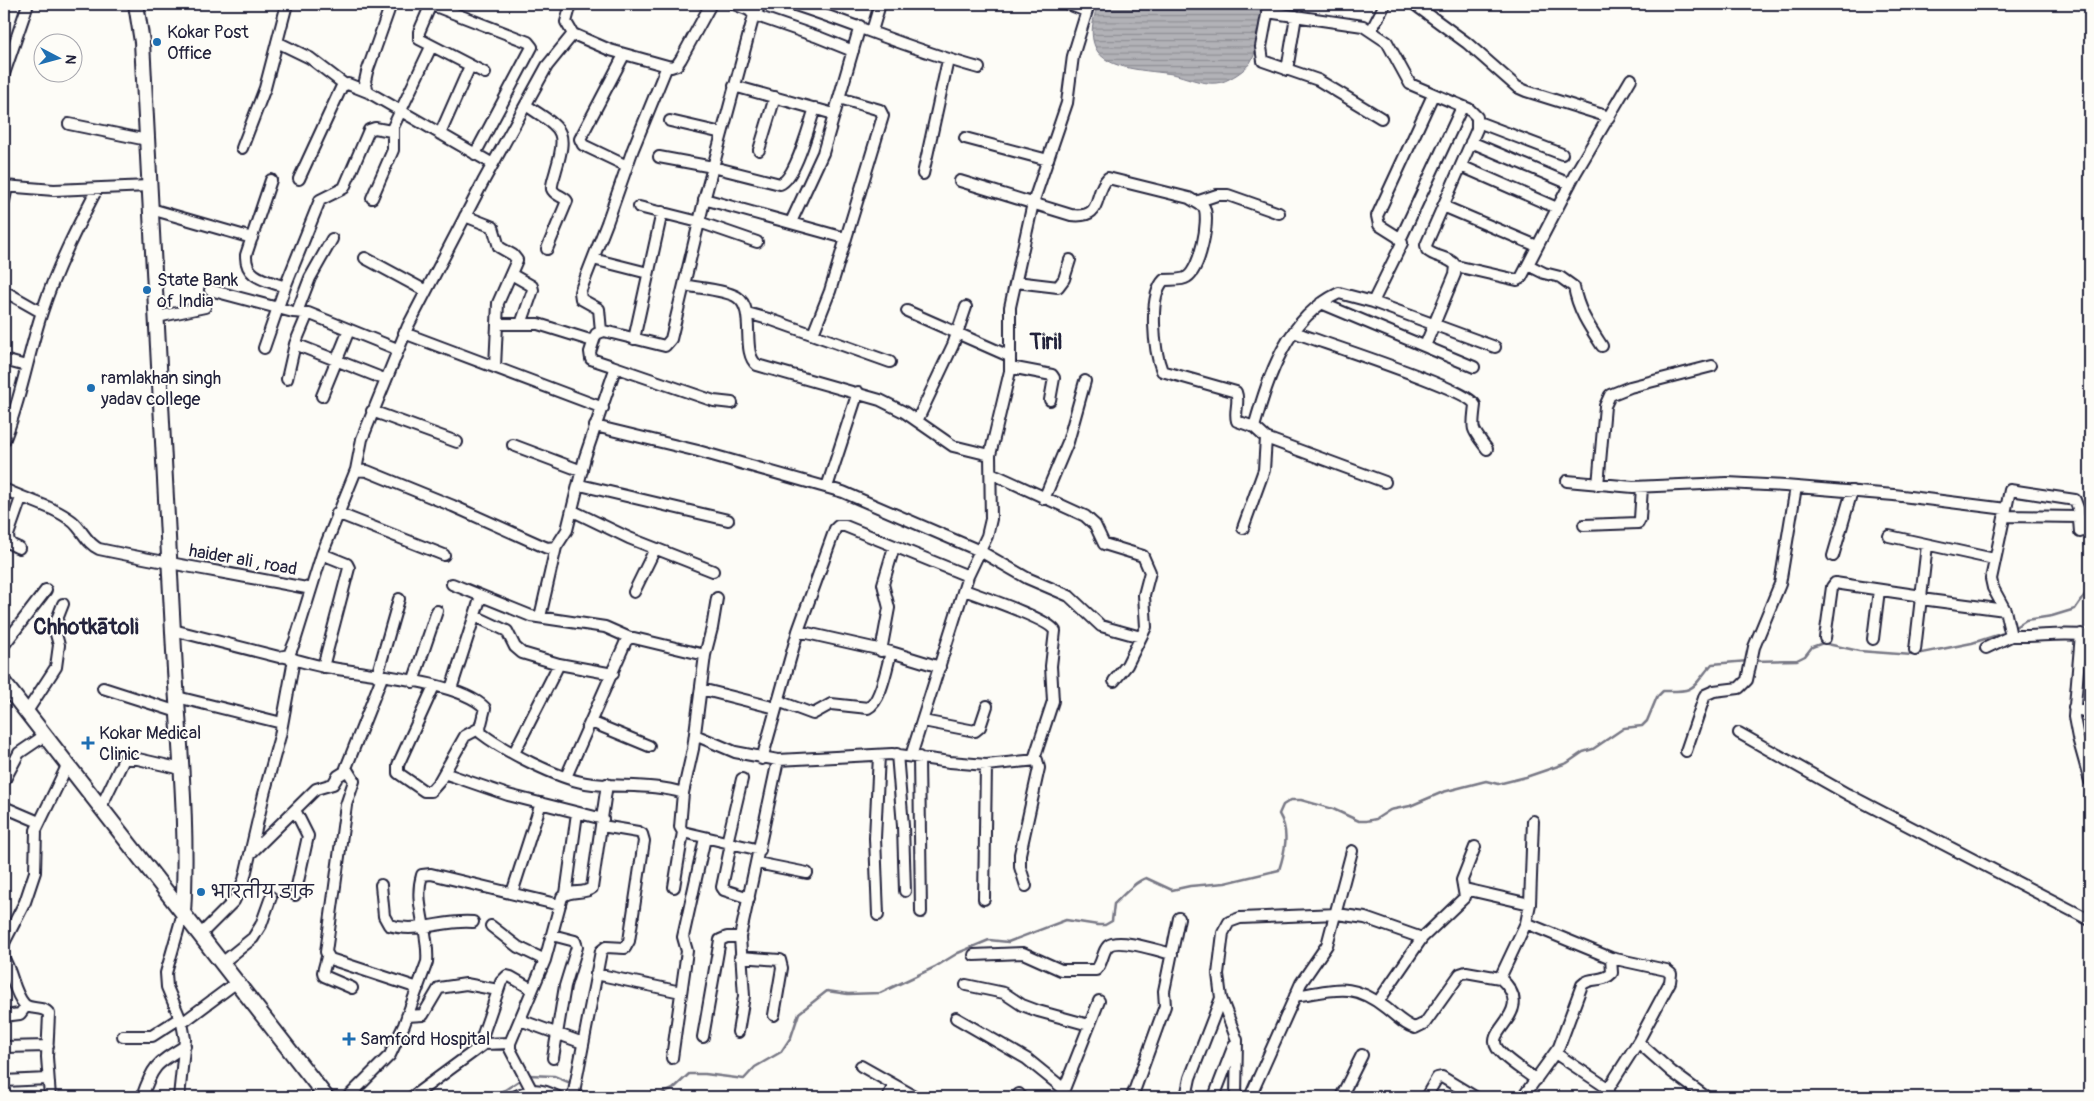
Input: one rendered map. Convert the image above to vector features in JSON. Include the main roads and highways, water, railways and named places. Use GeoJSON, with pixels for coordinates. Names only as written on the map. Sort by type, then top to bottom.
{"type":"FeatureCollection","features":[{"type":"Feature","properties":{"kind":"main road"},"geometry":{"type":"LineString","coordinates":[[136,4],[142,42],[176,697],[182,769],[185,872],[183,913]]}},
{"type":"Feature","properties":{"kind":"main road"},"geometry":{"type":"LineString","coordinates":[[4,683],[66,766],[326,1097]]}},
{"type":"Feature","properties":{"kind":"waterway"},"geometry":{"type":"LineString","coordinates":[[2012,629],[2026,620],[2052,616],[2075,609],[2090,587]]}},
{"type":"Feature","properties":{"kind":"waterway"},"geometry":{"type":"LineString","coordinates":[[1753,661],[1797,660],[1805,656],[1812,647],[1823,643],[1859,651],[1912,655],[1972,643],[2007,632]]}},
{"type":"Feature","properties":{"kind":"waterway"},"geometry":{"type":"LineString","coordinates":[[656,1097],[673,1089],[689,1074],[744,1079],[755,1067],[781,1052],[791,1037],[799,1013],[827,991],[848,994],[880,993],[935,967],[958,953],[989,940],[1008,942],[1066,920],[1105,925],[1112,921],[1114,904],[1133,886],[1146,878],[1172,890],[1190,886],[1225,883],[1279,870],[1285,849],[1284,828],[1279,814],[1283,805],[1291,800],[1301,800],[1333,809],[1359,821],[1366,821],[1376,819],[1390,810],[1410,806],[1443,792],[1486,781],[1498,784],[1526,777],[1567,763],[1583,752],[1593,749],[1624,728],[1642,726],[1647,721],[1657,697],[1663,691],[1682,691],[1693,687],[1712,664],[1748,661]]}},
{"type":"Feature","properties":{"kind":"waterway"},"geometry":{"type":"LineString","coordinates":[[528,1075],[554,1076],[573,1084]]}},
{"type":"Feature","properties":{"kind":"waterway"},"geometry":{"type":"LineString","coordinates":[[486,1097],[505,1090],[523,1078]]}},
{"type":"Feature","properties":{"kind":"waterway"},"geometry":{"type":"LineString","coordinates":[[577,1087],[589,1097]]}},
{"type":"Feature","properties":{"kind":"place","name":"Kokar Post Office"},"geometry":{"type":"Point","coordinates":[157,42]}},
{"type":"Feature","properties":{"kind":"place","name":"State Bank of India"},"geometry":{"type":"Point","coordinates":[147,290]}},
{"type":"Feature","properties":{"kind":"place","name":"ramlakhan singh yadav college"},"geometry":{"type":"Point","coordinates":[91,388]}},
{"type":"Feature","properties":{"kind":"place","name":"Kokar Medical Clinic"},"geometry":{"type":"Point","coordinates":[88,743]}},
{"type":"Feature","properties":{"kind":"place","name":"भारतीय डाक"},"geometry":{"type":"Point","coordinates":[201,892]}},
{"type":"Feature","properties":{"kind":"place","name":"Samford Hospital"},"geometry":{"type":"Point","coordinates":[349,1039]}},
{"type":"Feature","properties":{"kind":"district","name":"Tiril"},"geometry":{"type":"Point","coordinates":[1046,342]}},
{"type":"Feature","properties":{"kind":"district","name":"Chhotkātoli"},"geometry":{"type":"Point","coordinates":[86,627]}}]}
